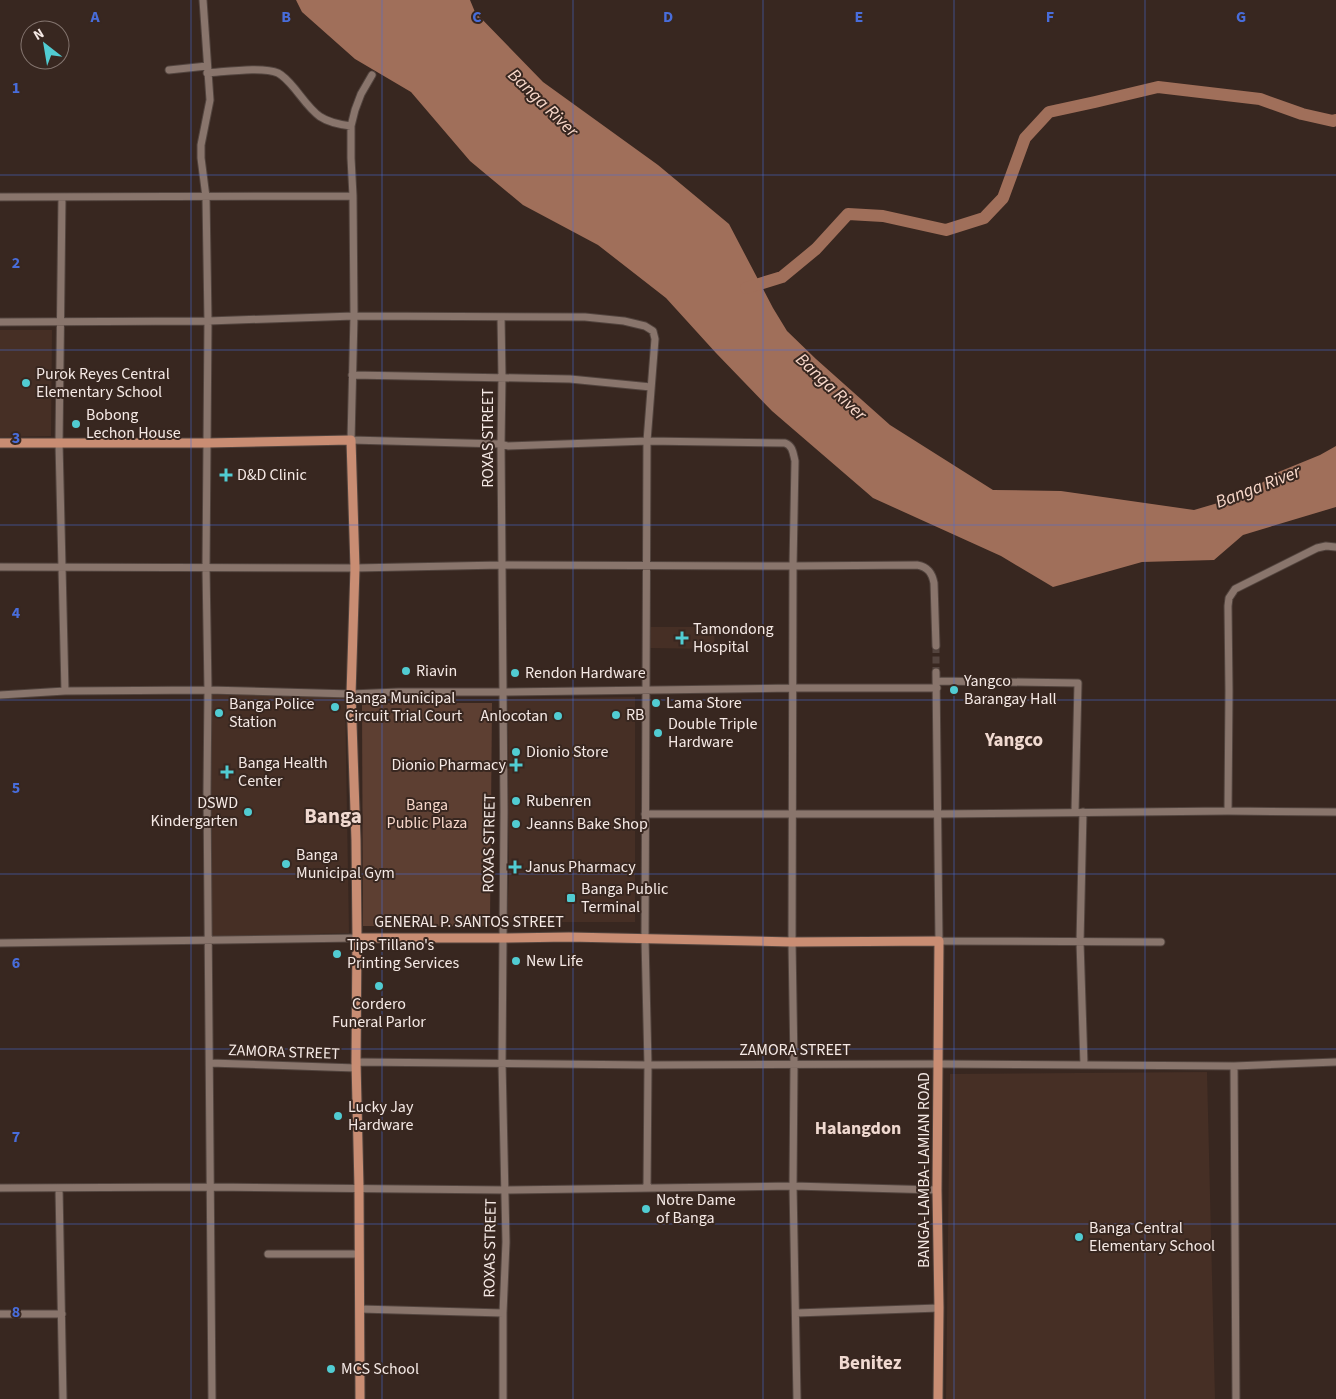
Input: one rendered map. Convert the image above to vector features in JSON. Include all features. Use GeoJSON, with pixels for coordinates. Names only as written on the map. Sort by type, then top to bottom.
{"type":"FeatureCollection","features":[{"type":"Feature","properties":{"kind":"main road"},"geometry":{"type":"LineString","coordinates":[[0,443],[208,443],[351,440],[355,568],[351,694],[356,840],[356,1065],[359,1187],[360,1399]]}},
{"type":"Feature","properties":{"kind":"main road","name":"GENERAL P. SANTOS STREET"},"geometry":{"type":"LineString","coordinates":[[357,938],[569,937],[792,942],[939,941]]}},
{"type":"Feature","properties":{"kind":"main road","name":"BANGA-LAMBA-LAMIAN ROAD"},"geometry":{"type":"LineString","coordinates":[[938,1399],[939,941]]}},
{"type":"Feature","properties":{"kind":"street"},"geometry":{"type":"LineString","coordinates":[[202,0],[210,100],[201,145],[201,158],[206,197],[208,321],[206,568],[212,1399]]}},
{"type":"Feature","properties":{"kind":"street"},"geometry":{"type":"LineString","coordinates":[[169,70],[272,71],[290,82],[323,120],[339,125],[351,126]]}},
{"type":"Feature","properties":{"kind":"street"},"geometry":{"type":"LineString","coordinates":[[372,75],[354,110],[351,126],[354,316],[351,440],[501,444],[512,446],[647,441],[784,444],[790,446],[793,451],[795,461],[793,566],[793,1186],[797,1399]]}},
{"type":"Feature","properties":{"kind":"street"},"geometry":{"type":"LineString","coordinates":[[0,197],[353,196]]}},
{"type":"Feature","properties":{"kind":"street"},"geometry":{"type":"LineString","coordinates":[[62,197],[59,443],[65,691]]}},
{"type":"Feature","properties":{"kind":"street"},"geometry":{"type":"LineString","coordinates":[[0,322],[208,321],[354,316],[585,317],[624,321],[646,326],[653,330],[655,334],[647,441],[645,689],[647,1188]]}},
{"type":"Feature","properties":{"kind":"street","name":"ROXAS STREET"},"geometry":{"type":"LineString","coordinates":[[501,317],[504,812],[502,1063],[506,1242],[503,1313],[504,1399]]}},
{"type":"Feature","properties":{"kind":"street"},"geometry":{"type":"LineString","coordinates":[[352,375],[570,379],[651,387]]}},
{"type":"Feature","properties":{"kind":"street"},"geometry":{"type":"LineString","coordinates":[[1228,811],[1229,598],[1235,589],[1317,548],[1326,546],[1336,547]]}},
{"type":"Feature","properties":{"kind":"street"},"geometry":{"type":"LineString","coordinates":[[0,568],[355,568],[502,565],[793,566],[881,564],[923,566],[930,572],[934,583],[936,646]]}},
{"type":"Feature","properties":{"kind":"street"},"geometry":{"type":"LineString","coordinates":[[936,672],[939,941],[1161,942]]}},
{"type":"Feature","properties":{"kind":"street"},"geometry":{"type":"LineString","coordinates":[[0,694],[65,691],[208,690],[351,694],[1078,683],[1075,812]]}},
{"type":"Feature","properties":{"kind":"street"},"geometry":{"type":"LineString","coordinates":[[1083,812],[1080,942],[1084,1064]]}},
{"type":"Feature","properties":{"kind":"street"},"geometry":{"type":"LineString","coordinates":[[645,814],[1336,812]]}},
{"type":"Feature","properties":{"kind":"street","name":"GENERAL P. SANTOS STREET"},"geometry":{"type":"LineString","coordinates":[[0,943],[357,938]]}},
{"type":"Feature","properties":{"kind":"street","name":"ZAMORA STREET"},"geometry":{"type":"LineString","coordinates":[[210,1063],[356,1065],[502,1063],[1234,1066],[1336,1062]]}},
{"type":"Feature","properties":{"kind":"street"},"geometry":{"type":"LineString","coordinates":[[1234,1066],[1236,1399]]}},
{"type":"Feature","properties":{"kind":"street"},"geometry":{"type":"LineString","coordinates":[[0,1188],[359,1187],[505,1190],[793,1186],[937,1190]]}},
{"type":"Feature","properties":{"kind":"street"},"geometry":{"type":"LineString","coordinates":[[59,1188],[63,1399]]}},
{"type":"Feature","properties":{"kind":"street"},"geometry":{"type":"LineString","coordinates":[[268,1254],[359,1254]]}},
{"type":"Feature","properties":{"kind":"street"},"geometry":{"type":"LineString","coordinates":[[796,1313],[939,1308]]}},
{"type":"Feature","properties":{"kind":"street"},"geometry":{"type":"LineString","coordinates":[[360,1309],[503,1313]]}},
{"type":"Feature","properties":{"kind":"street"},"geometry":{"type":"LineString","coordinates":[[0,1314],[62,1314]]}},
{"type":"Feature","properties":{"kind":"shaded area","name":"Purok Reyes Central Elementary School"},"geometry":{"type":"Polygon","coordinates":[[[0,330],[52,330],[51,436],[0,437],[0,330]]]}},
{"type":"Feature","properties":{"kind":"shaded area","name":"Tamondong Hospital"},"geometry":{"type":"Polygon","coordinates":[[[650,627],[715,627],[714,649],[650,648],[650,627]]]}},
{"type":"Feature","properties":{"kind":"shaded area"},"geometry":{"type":"Polygon","coordinates":[[[345,694],[349,933],[212,937],[211,695],[345,694]]]}},
{"type":"Feature","properties":{"kind":"shaded area"},"geometry":{"type":"Polygon","coordinates":[[[635,697],[635,922],[507,922],[509,875],[508,699],[635,697]]]}},
{"type":"Feature","properties":{"kind":"shaded area","name":"Banga Central Elementary School"},"geometry":{"type":"Polygon","coordinates":[[[1207,1072],[1215,1399],[946,1399],[950,1074],[1207,1072]]]}},
{"type":"Feature","properties":{"kind":"green space","name":"Banga Public Plaza"},"geometry":{"type":"Polygon","coordinates":[[[362,703],[492,703],[490,926],[363,926],[362,703]]]}},
{"type":"Feature","properties":{"kind":"water","name":"Banga River"},"geometry":{"type":"Polygon","coordinates":[[[296,0],[470,0],[475,12],[543,82],[658,165],[729,224],[787,331],[816,359],[890,425],[993,490],[1061,491],[1194,510],[1245,495],[1276,473],[1320,455],[1336,446],[1336,507],[1243,535],[1214,560],[1142,562],[1053,587],[1001,556],[873,498],[772,411],[666,298],[598,245],[523,205],[470,161],[411,92],[355,59],[302,12],[296,0]]]}},
{"type":"Feature","properties":{"kind":"waterway"},"geometry":{"type":"LineString","coordinates":[[746,288],[782,277],[816,249],[848,214],[883,216],[946,230],[984,218],[1003,198],[1025,138],[1049,112],[1158,87],[1260,99],[1302,114],[1333,121],[1336,120]]}},
{"type":"Feature","properties":{"kind":"tunnel"},"geometry":{"type":"LineString","coordinates":[[936,646],[936,672]]}},
{"type":"Feature","properties":{"kind":"place","name":"Purok Reyes Central Elementary School"},"geometry":{"type":"Point","coordinates":[26,383]}},
{"type":"Feature","properties":{"kind":"place","name":"Bobong Lechon House"},"geometry":{"type":"Point","coordinates":[76,424]}},
{"type":"Feature","properties":{"kind":"place","name":"D&D Clinic"},"geometry":{"type":"Point","coordinates":[226,475]}},
{"type":"Feature","properties":{"kind":"place","name":"Tamondong Hospital"},"geometry":{"type":"Point","coordinates":[682,638]}},
{"type":"Feature","properties":{"kind":"place","name":"Riavin"},"geometry":{"type":"Point","coordinates":[406,671]}},
{"type":"Feature","properties":{"kind":"place","name":"Rendon Hardware"},"geometry":{"type":"Point","coordinates":[515,673]}},
{"type":"Feature","properties":{"kind":"place","name":"Yangco Barangay Hall"},"geometry":{"type":"Point","coordinates":[954,690]}},
{"type":"Feature","properties":{"kind":"place","name":"Lama Store"},"geometry":{"type":"Point","coordinates":[656,703]}},
{"type":"Feature","properties":{"kind":"place","name":"Banga Municipal Circuit Trial Court"},"geometry":{"type":"Point","coordinates":[335,707]}},
{"type":"Feature","properties":{"kind":"place","name":"Banga Police Station"},"geometry":{"type":"Point","coordinates":[219,713]}},
{"type":"Feature","properties":{"kind":"place","name":"RB"},"geometry":{"type":"Point","coordinates":[616,715]}},
{"type":"Feature","properties":{"kind":"place","name":"Anlocotan"},"geometry":{"type":"Point","coordinates":[558,716]}},
{"type":"Feature","properties":{"kind":"place","name":"Double Triple Hardware"},"geometry":{"type":"Point","coordinates":[658,733]}},
{"type":"Feature","properties":{"kind":"place","name":"Dionio Store"},"geometry":{"type":"Point","coordinates":[516,752]}},
{"type":"Feature","properties":{"kind":"place","name":"Dionio Pharmacy"},"geometry":{"type":"Point","coordinates":[516,765]}},
{"type":"Feature","properties":{"kind":"place","name":"Banga Health Center"},"geometry":{"type":"Point","coordinates":[227,772]}},
{"type":"Feature","properties":{"kind":"place","name":"Rubenren"},"geometry":{"type":"Point","coordinates":[516,801]}},
{"type":"Feature","properties":{"kind":"place","name":"DSWD Kindergarten"},"geometry":{"type":"Point","coordinates":[248,812]}},
{"type":"Feature","properties":{"kind":"place","name":"Jeanns Bake Shop"},"geometry":{"type":"Point","coordinates":[516,824]}},
{"type":"Feature","properties":{"kind":"place","name":"Banga Municipal Gym"},"geometry":{"type":"Point","coordinates":[286,864]}},
{"type":"Feature","properties":{"kind":"place","name":"Janus Pharmacy"},"geometry":{"type":"Point","coordinates":[515,867]}},
{"type":"Feature","properties":{"kind":"place","name":"Banga Public Terminal"},"geometry":{"type":"Point","coordinates":[571,898]}},
{"type":"Feature","properties":{"kind":"place","name":"Tips Tillano's Printing Services"},"geometry":{"type":"Point","coordinates":[337,954]}},
{"type":"Feature","properties":{"kind":"place","name":"New Life"},"geometry":{"type":"Point","coordinates":[516,961]}},
{"type":"Feature","properties":{"kind":"place","name":"Cordero Funeral Parlor"},"geometry":{"type":"Point","coordinates":[379,986]}},
{"type":"Feature","properties":{"kind":"place","name":"Lucky Jay Hardware"},"geometry":{"type":"Point","coordinates":[338,1116]}},
{"type":"Feature","properties":{"kind":"place","name":"Notre Dame of Banga"},"geometry":{"type":"Point","coordinates":[646,1209]}},
{"type":"Feature","properties":{"kind":"place","name":"Banga Central Elementary School"},"geometry":{"type":"Point","coordinates":[1079,1237]}},
{"type":"Feature","properties":{"kind":"place","name":"MCS School"},"geometry":{"type":"Point","coordinates":[331,1369]}},
{"type":"Feature","properties":{"kind":"district","name":"Yangco"},"geometry":{"type":"Point","coordinates":[1014,740]}},
{"type":"Feature","properties":{"kind":"district","name":"Banga"},"geometry":{"type":"Point","coordinates":[333,816]}},
{"type":"Feature","properties":{"kind":"district","name":"Halangdon"},"geometry":{"type":"Point","coordinates":[858,1128]}},
{"type":"Feature","properties":{"kind":"district","name":"Benitez"},"geometry":{"type":"Point","coordinates":[870,1363]}}]}
